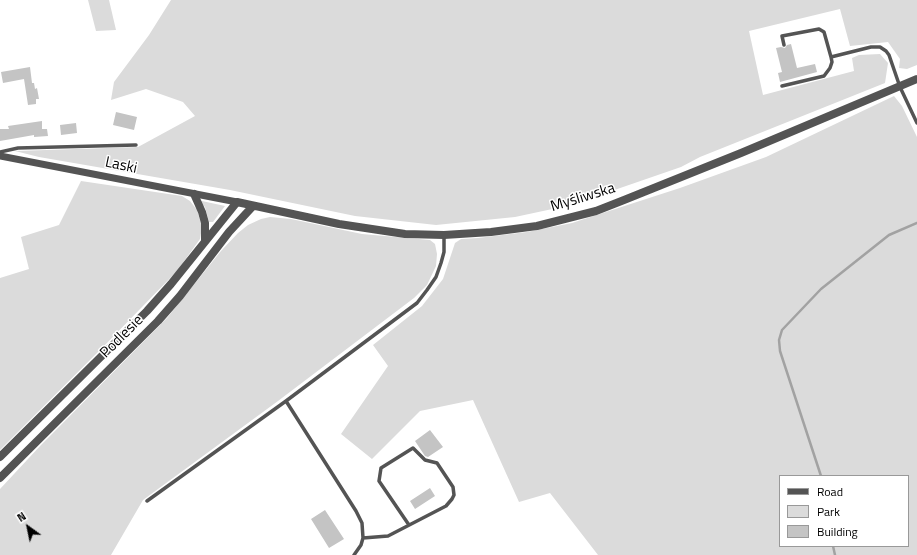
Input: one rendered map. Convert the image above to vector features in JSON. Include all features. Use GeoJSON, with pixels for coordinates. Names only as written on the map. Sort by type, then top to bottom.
{"type":"FeatureCollection","features":[{"type":"Feature","properties":{"kind":"street","name":"Myśliwska"},"geometry":{"type":"LineString","coordinates":[[237,202],[365,229],[405,234],[444,235],[491,232],[537,226],[596,211],[917,80]]}},
{"type":"Feature","properties":{"kind":"street","name":"Laski"},"geometry":{"type":"LineString","coordinates":[[0,156],[237,202]]}},
{"type":"Feature","properties":{"kind":"street"},"geometry":{"type":"LineString","coordinates":[[194,194],[205,223],[205,241]]}},
{"type":"Feature","properties":{"kind":"street","name":"Podlesie"},"geometry":{"type":"LineString","coordinates":[[0,456],[147,311],[171,284],[237,202]]}},
{"type":"Feature","properties":{"kind":"street","name":"Podlesie"},"geometry":{"type":"LineString","coordinates":[[0,478],[158,321],[253,206]]}},
{"type":"Feature","properties":{"kind":"street"},"geometry":{"type":"LineString","coordinates":[[219,224],[225,224],[230,232]]}},
{"type":"Feature","properties":{"kind":"lane"},"geometry":{"type":"LineString","coordinates":[[782,86],[824,76],[830,68],[832,62],[824,32],[817,28],[782,36],[784,45]]}},
{"type":"Feature","properties":{"kind":"lane"},"geometry":{"type":"LineString","coordinates":[[831,57],[872,47],[880,47],[886,51],[900,87],[917,123]]}},
{"type":"Feature","properties":{"kind":"lane"},"geometry":{"type":"LineString","coordinates":[[0,152],[18,148],[136,145]]}},
{"type":"Feature","properties":{"kind":"lane"},"geometry":{"type":"LineString","coordinates":[[147,501],[286,401],[417,303],[428,290],[436,277],[442,258],[444,235]]}},
{"type":"Feature","properties":{"kind":"lane"},"geometry":{"type":"LineString","coordinates":[[286,401],[356,511],[362,523],[363,538],[361,545],[354,555]]}},
{"type":"Feature","properties":{"kind":"lane"},"geometry":{"type":"LineString","coordinates":[[363,538],[388,536],[446,506],[454,496],[453,487],[437,463],[424,460],[413,448],[381,468],[379,481],[409,525]]}},
{"type":"Feature","properties":{"kind":"green space"},"geometry":{"type":"Polygon","coordinates":[[[88,0],[109,0],[116,30],[96,31],[88,0]]]}},
{"type":"Feature","properties":{"kind":"green space"},"geometry":{"type":"Polygon","coordinates":[[[171,0],[917,0],[917,65],[907,69],[899,68],[900,59],[888,42],[850,46],[840,9],[749,31],[763,95],[854,71],[852,58],[859,55],[880,54],[888,63],[885,83],[700,157],[681,167],[571,205],[515,217],[436,225],[355,216],[230,190],[39,157],[15,151],[138,147],[195,116],[183,102],[146,89],[111,100],[114,82],[149,35],[171,0]]]}},
{"type":"Feature","properties":{"kind":"green space"},"geometry":{"type":"Polygon","coordinates":[[[894,96],[902,106],[917,137],[917,555],[598,555],[550,493],[519,502],[473,400],[420,411],[372,459],[341,434],[388,366],[373,345],[422,306],[443,279],[455,243],[461,239],[527,232],[572,223],[680,188],[766,157],[894,96]]]}},
{"type":"Feature","properties":{"kind":"green space"},"geometry":{"type":"Polygon","coordinates":[[[81,181],[182,196],[190,201],[197,210],[202,227],[200,239],[177,271],[0,450],[0,278],[29,269],[21,237],[59,225],[81,181]]]}},
{"type":"Feature","properties":{"kind":"green space"},"geometry":{"type":"Polygon","coordinates":[[[202,201],[225,206],[213,222],[209,222],[205,207],[200,202],[202,201]]]}},
{"type":"Feature","properties":{"kind":"green space"},"geometry":{"type":"Polygon","coordinates":[[[270,217],[291,219],[362,234],[430,240],[435,244],[437,254],[436,266],[427,285],[414,298],[278,401],[143,500],[111,555],[0,555],[0,489],[41,445],[167,318],[221,251],[238,233],[248,225],[270,217]]]}},
{"type":"Feature","properties":{"kind":"building"},"geometry":{"type":"Polygon","coordinates":[[[791,44],[797,68],[815,64],[817,72],[780,82],[778,73],[782,72],[776,48],[785,48],[787,45],[791,44]]]}},
{"type":"Feature","properties":{"kind":"building"},"geometry":{"type":"Polygon","coordinates":[[[30,67],[32,83],[34,83],[35,89],[37,88],[39,99],[36,99],[36,104],[28,105],[24,79],[3,83],[1,72],[30,67]]]}},
{"type":"Feature","properties":{"kind":"building"},"geometry":{"type":"Polygon","coordinates":[[[116,112],[137,117],[134,130],[113,125],[116,112]]]}},
{"type":"Feature","properties":{"kind":"building"},"geometry":{"type":"Polygon","coordinates":[[[42,121],[42,129],[47,129],[48,136],[34,137],[34,135],[0,141],[0,129],[9,129],[8,126],[42,121]]]}},
{"type":"Feature","properties":{"kind":"building"},"geometry":{"type":"Polygon","coordinates":[[[76,123],[77,133],[61,135],[60,125],[76,123]]]}},
{"type":"Feature","properties":{"kind":"building"},"geometry":{"type":"Polygon","coordinates":[[[430,430],[443,447],[428,457],[425,456],[415,441],[430,430]]]}},
{"type":"Feature","properties":{"kind":"building"},"geometry":{"type":"Polygon","coordinates":[[[430,488],[435,496],[415,509],[410,501],[430,488]]]}},
{"type":"Feature","properties":{"kind":"building"},"geometry":{"type":"Polygon","coordinates":[[[325,510],[344,539],[329,548],[311,519],[325,510]]]}},
{"type":"Feature","properties":{"kind":"waterway"},"geometry":{"type":"LineString","coordinates":[[821,475],[780,351],[779,340],[782,330],[821,289],[889,235],[917,223]]}},
{"type":"Feature","properties":{"kind":"waterway"},"geometry":{"type":"LineString","coordinates":[[833,547],[835,555]]}}]}
